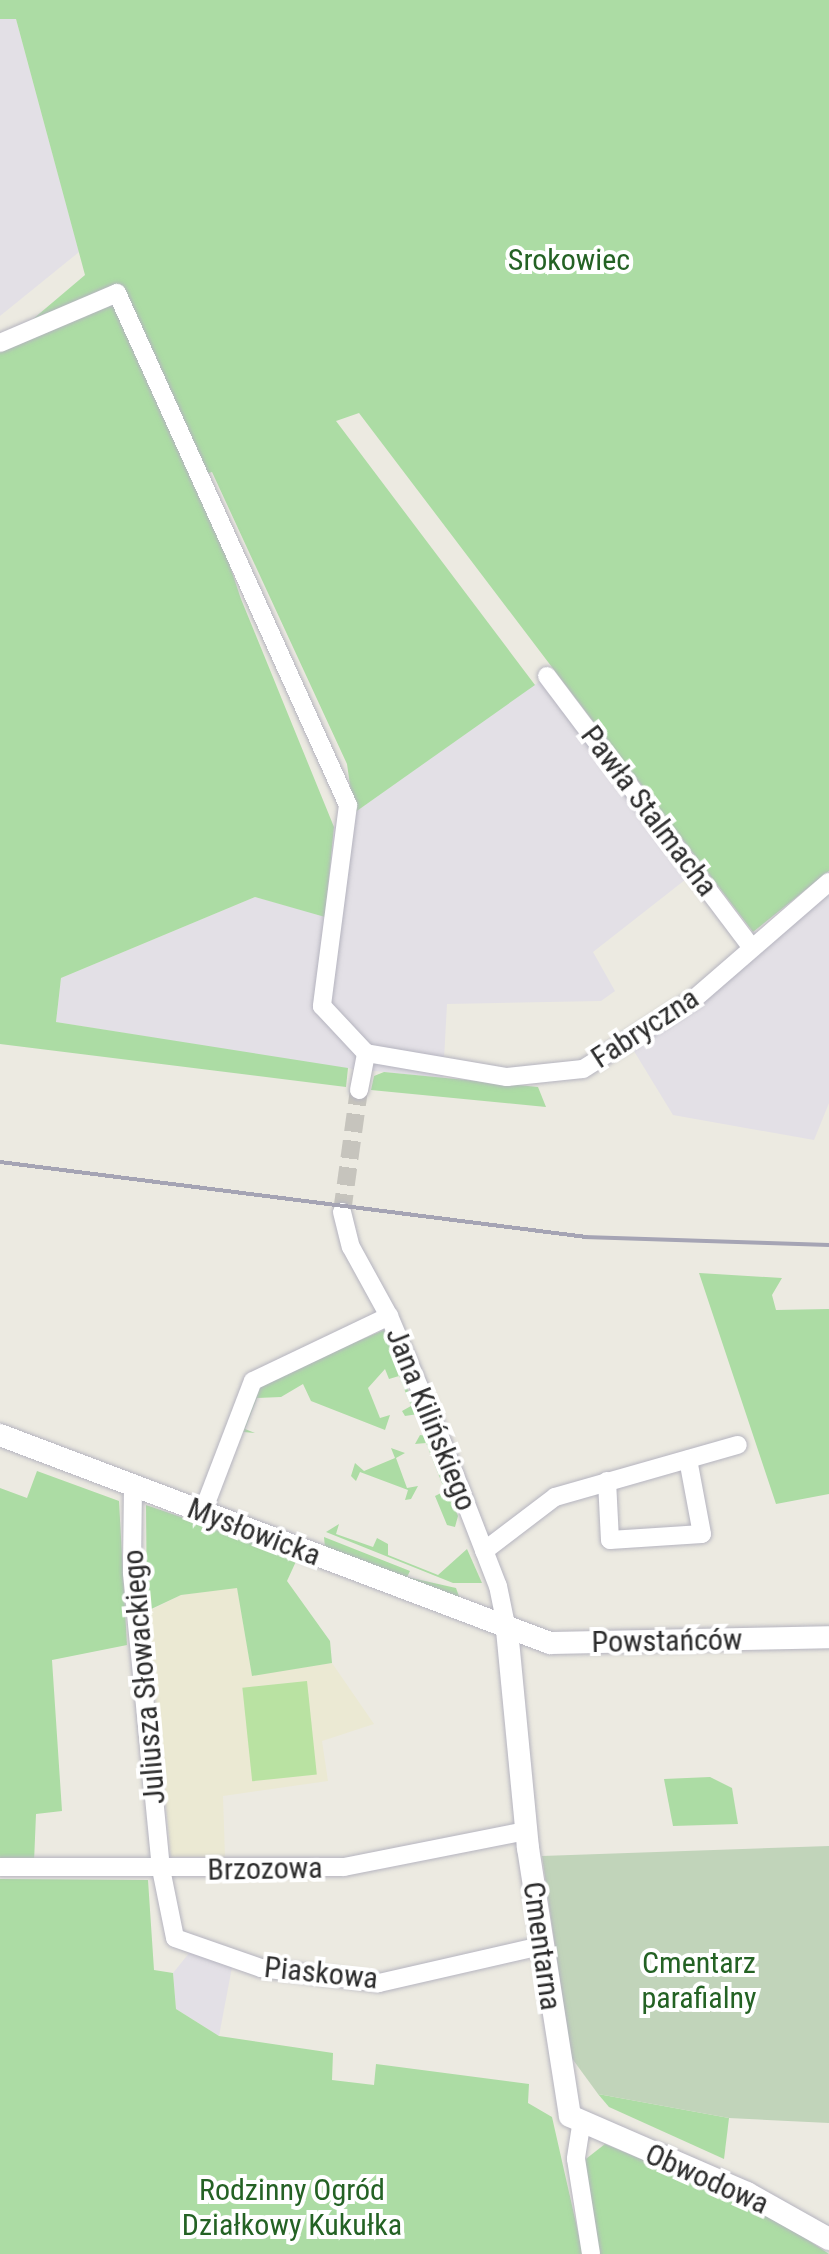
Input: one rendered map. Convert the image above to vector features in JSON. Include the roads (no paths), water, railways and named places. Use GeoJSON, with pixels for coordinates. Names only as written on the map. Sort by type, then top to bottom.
{"type":"FeatureCollection","features":[{"type":"Feature","properties":{"kind":"street"},"geometry":{"type":"LineString","coordinates":[[0,343],[117,293],[348,805],[322,1006],[366,1053],[359,1090]]}},
{"type":"Feature","properties":{"kind":"street","name":"Pawła Stalmacha"},"geometry":{"type":"LineString","coordinates":[[547,676],[750,945]]}},
{"type":"Feature","properties":{"kind":"street","name":"Fabryczna"},"geometry":{"type":"LineString","coordinates":[[366,1053],[507,1077],[558,1076],[636,1041],[694,999],[750,945],[829,882]]}},
{"type":"Feature","properties":{"kind":"street","name":"Jana Kilińskiego"},"geometry":{"type":"LineString","coordinates":[[342,1212],[352,1247],[389,1316],[484,1550],[507,1630]]}},
{"type":"Feature","properties":{"kind":"street"},"geometry":{"type":"LineString","coordinates":[[203,1512],[253,1381],[389,1316]]}},
{"type":"Feature","properties":{"kind":"street","name":"Mysłowicka"},"geometry":{"type":"LineString","coordinates":[[0,1435],[507,1630]]}},
{"type":"Feature","properties":{"kind":"street"},"geometry":{"type":"LineString","coordinates":[[484,1550],[555,1498],[738,1444]]}},
{"type":"Feature","properties":{"kind":"street"},"geometry":{"type":"LineString","coordinates":[[607,1481],[610,1540],[702,1534],[688,1458]]}},
{"type":"Feature","properties":{"kind":"street","name":"Juliusza Słowackiego"},"geometry":{"type":"LineString","coordinates":[[133,1485],[131,1561],[161,1869]]}},
{"type":"Feature","properties":{"kind":"street","name":"Powstańców"},"geometry":{"type":"LineString","coordinates":[[507,1630],[550,1643],[829,1637]]}},
{"type":"Feature","properties":{"kind":"street","name":"Cmentarna"},"geometry":{"type":"LineString","coordinates":[[507,1630],[541,1946],[564,2101],[581,2126],[576,2160],[591,2254]]}},
{"type":"Feature","properties":{"kind":"street","name":"Brzozowa"},"geometry":{"type":"LineString","coordinates":[[0,1867],[161,1869],[379,1864],[526,1831]]}},
{"type":"Feature","properties":{"kind":"street","name":"Piaskowa"},"geometry":{"type":"LineString","coordinates":[[161,1869],[168,1924],[180,1945],[298,1976],[400,1980],[541,1946]]}},
{"type":"Feature","properties":{"kind":"street","name":"Obwodowa"},"geometry":{"type":"LineString","coordinates":[[581,2126],[747,2193],[829,2239]]}},
{"type":"Feature","properties":{"kind":"tunnel"},"geometry":{"type":"LineString","coordinates":[[342,1212],[359,1090]]}},
{"type":"Feature","properties":{"kind":"railway"},"geometry":{"type":"LineString","coordinates":[[0,1162],[586,1237],[829,1245]]}},
{"type":"Feature","properties":{"kind":"park label","name":"Srokowiec"},"geometry":{"type":"Point","coordinates":[569,260]}},
{"type":"Feature","properties":{"kind":"park label","name":"Cmentarz parafialny"},"geometry":{"type":"Point","coordinates":[699,1980]}},
{"type":"Feature","properties":{"kind":"park label","name":"Rodzinny Ogród Działkowy Kukułka"},"geometry":{"type":"Point","coordinates":[292,2207]}}]}
